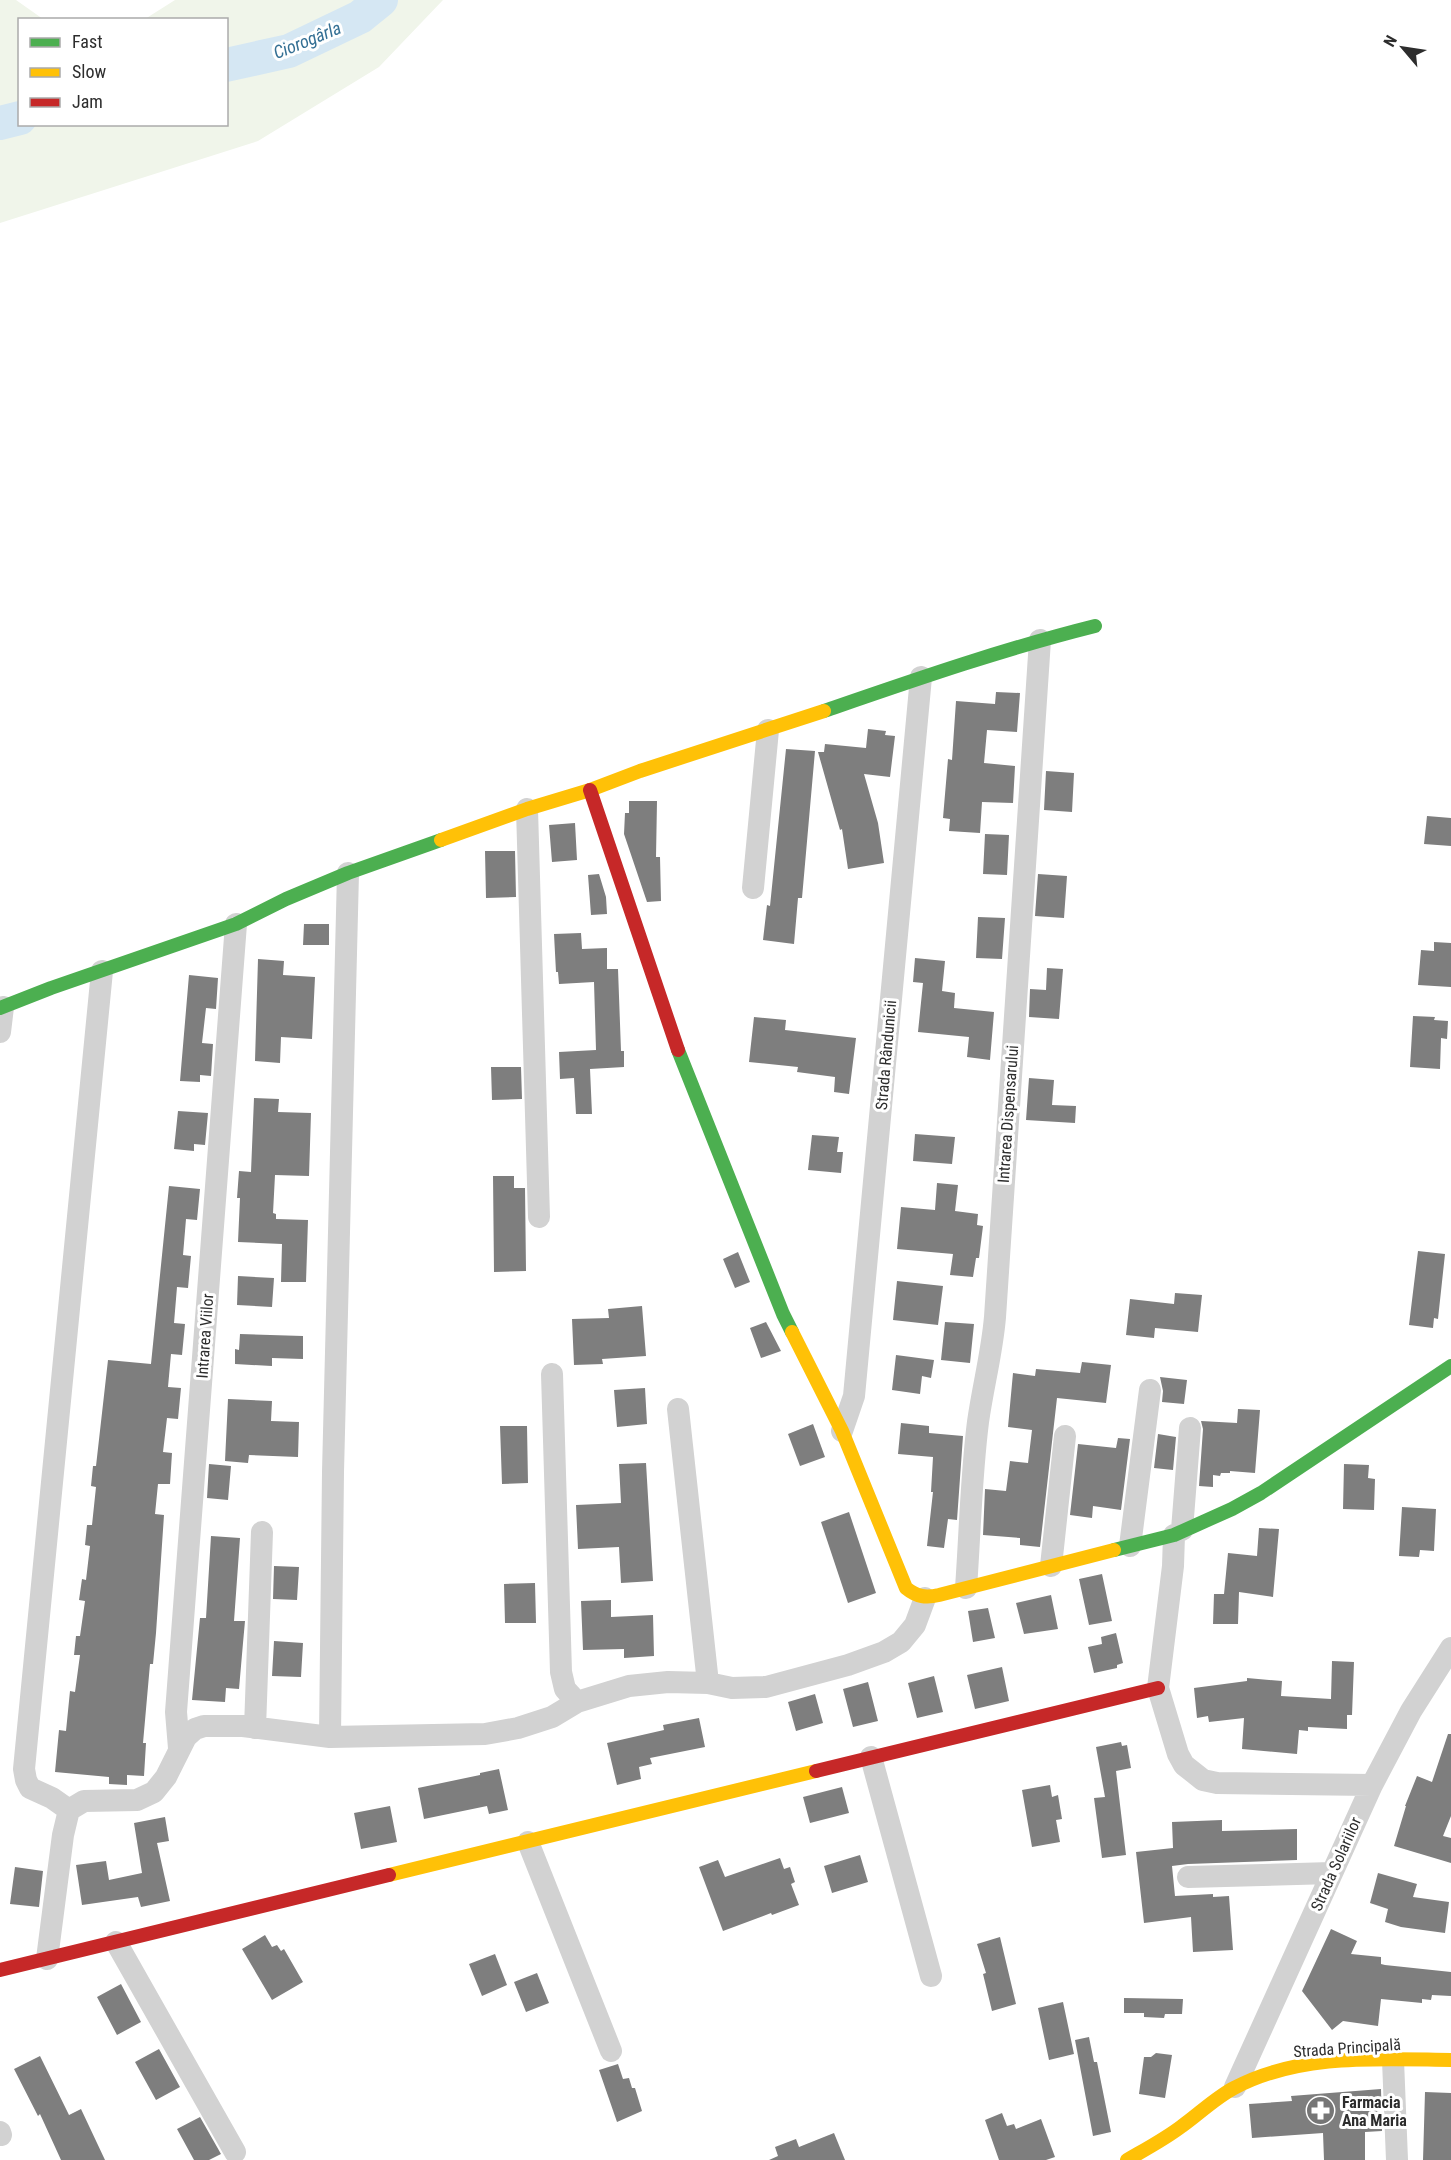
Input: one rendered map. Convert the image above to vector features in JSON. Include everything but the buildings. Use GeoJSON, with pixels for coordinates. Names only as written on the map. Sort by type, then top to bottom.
{"type":"FeatureCollection","features":[{"type":"Feature","properties":{"kind":"street"},"geometry":{"type":"LineString","coordinates":[[0,1032],[2,1008],[51,988],[236,924],[286,899],[348,873],[527,809],[590,790],[640,771],[921,677],[1040,640],[1095,626]]}},
{"type":"Feature","properties":{"kind":"street","name":"Intrarea Dispensarului"},"geometry":{"type":"LineString","coordinates":[[966,1588],[978,1425],[993,1343],[1040,640]]}},
{"type":"Feature","properties":{"kind":"street","name":"Strada Rândunicii"},"geometry":{"type":"LineString","coordinates":[[842,1431],[854,1396],[921,677]]}},
{"type":"Feature","properties":{"kind":"street"},"geometry":{"type":"LineString","coordinates":[[753,888],[768,730]]}},
{"type":"Feature","properties":{"kind":"street"},"geometry":{"type":"LineString","coordinates":[[590,790],[682,1059],[783,1314],[842,1431],[906,1588],[915,1595],[925,1598],[1130,1546],[1178,1532],[1232,1509],[1261,1494],[1451,1366]]}},
{"type":"Feature","properties":{"kind":"street"},"geometry":{"type":"LineString","coordinates":[[527,809],[539,1217]]}},
{"type":"Feature","properties":{"kind":"street"},"geometry":{"type":"LineString","coordinates":[[330,1737],[333,1472],[348,873]]}},
{"type":"Feature","properties":{"kind":"street","name":"Intrarea Viilor"},"geometry":{"type":"LineString","coordinates":[[179,1748],[176,1712],[236,924]]}},
{"type":"Feature","properties":{"kind":"street"},"geometry":{"type":"LineString","coordinates":[[69,1810],[52,1798],[30,1788],[24,1769],[102,971]]}},
{"type":"Feature","properties":{"kind":"street"},"geometry":{"type":"LineString","coordinates":[[552,1374],[561,1672],[565,1689],[577,1702]]}},
{"type":"Feature","properties":{"kind":"street"},"geometry":{"type":"LineString","coordinates":[[1130,1546],[1150,1390]]}},
{"type":"Feature","properties":{"kind":"street"},"geometry":{"type":"LineString","coordinates":[[678,1409],[708,1683]]}},
{"type":"Feature","properties":{"kind":"street"},"geometry":{"type":"LineString","coordinates":[[1190,1428],[1158,1688],[1178,1754],[1184,1765],[1203,1780],[1217,1783],[1372,1785]]}},
{"type":"Feature","properties":{"kind":"street"},"geometry":{"type":"LineString","coordinates":[[1051,1566],[1065,1436]]}},
{"type":"Feature","properties":{"kind":"street"},"geometry":{"type":"LineString","coordinates":[[255,1728],[262,1532]]}},
{"type":"Feature","properties":{"kind":"street"},"geometry":{"type":"LineString","coordinates":[[47,1959],[63,1835],[69,1810],[84,1801],[137,1800],[146,1797],[160,1785],[179,1748],[195,1729],[204,1726],[255,1728],[330,1737],[485,1734],[518,1728],[552,1717],[577,1702],[629,1686],[668,1682],[708,1683],[732,1688],[766,1687],[848,1665],[884,1652],[901,1642],[915,1624],[925,1598]]}},
{"type":"Feature","properties":{"kind":"street","name":"Strada Solariilor"},"geometry":{"type":"LineString","coordinates":[[1235,2087],[1372,1785],[1411,1711],[1451,1648]]}},
{"type":"Feature","properties":{"kind":"street"},"geometry":{"type":"LineString","coordinates":[[0,1970],[1158,1688]]}},
{"type":"Feature","properties":{"kind":"street"},"geometry":{"type":"LineString","coordinates":[[871,1758],[931,1976]]}},
{"type":"Feature","properties":{"kind":"street"},"geometry":{"type":"LineString","coordinates":[[528,1842],[611,2051]]}},
{"type":"Feature","properties":{"kind":"street"},"geometry":{"type":"LineString","coordinates":[[1188,1877],[1332,1873]]}},
{"type":"Feature","properties":{"kind":"street"},"geometry":{"type":"LineString","coordinates":[[116,1942],[235,2152]]}},
{"type":"Feature","properties":{"kind":"street"},"geometry":{"type":"LineString","coordinates":[[1393,2060],[1397,2160]]}},
{"type":"Feature","properties":{"kind":"street","name":"Strada Principală"},"geometry":{"type":"LineString","coordinates":[[1127,2160],[1175,2131],[1217,2098],[1255,2078],[1291,2068],[1333,2063],[1451,2060]]}},
{"type":"Feature","properties":{"kind":"street"},"geometry":{"type":"LineString","coordinates":[[1174,2150],[1175,2131]]}},
{"type":"Feature","properties":{"kind":"shaded area"},"geometry":{"type":"Polygon","coordinates":[[[0,0],[16,0],[42,18],[18,18],[18,126],[228,126],[228,18],[147,18],[175,0],[443,0],[379,67],[258,141],[0,223],[0,0]]]}},
{"type":"Feature","properties":{"kind":"waterway","name":"Ciorogârla"},"geometry":{"type":"LineString","coordinates":[[228,65],[289,51],[360,17],[381,0]]}},
{"type":"Feature","properties":{"kind":"waterway","name":"Ciorogârla"},"geometry":{"type":"LineString","coordinates":[[0,123],[18,118]]}},
{"type":"Feature","properties":{"kind":"traffic: fast"},"geometry":{"type":"LineString","coordinates":[[824,711],[993,655],[1095,626]]}},
{"type":"Feature","properties":{"kind":"traffic: fast"},"geometry":{"type":"LineString","coordinates":[[0,1008],[236,924],[286,899],[348,873],[441,840]]}},
{"type":"Feature","properties":{"kind":"traffic: fast"},"geometry":{"type":"LineString","coordinates":[[678,1050],[792,1332]]}},
{"type":"Feature","properties":{"kind":"traffic: fast"},"geometry":{"type":"LineString","coordinates":[[1114,1550],[1174,1535],[1232,1509],[1261,1493],[1451,1366]]}},
{"type":"Feature","properties":{"kind":"traffic: slow"},"geometry":{"type":"LineString","coordinates":[[441,840],[527,809],[824,711]]}},
{"type":"Feature","properties":{"kind":"traffic: slow"},"geometry":{"type":"LineString","coordinates":[[792,1332],[842,1431],[906,1588],[910,1591],[922,1596],[939,1595],[1114,1550]]}},
{"type":"Feature","properties":{"kind":"traffic: slow"},"geometry":{"type":"LineString","coordinates":[[389,1875],[816,1771]]}},
{"type":"Feature","properties":{"kind":"traffic: slow"},"geometry":{"type":"LineString","coordinates":[[1127,2160],[1169,2135],[1227,2092],[1259,2077],[1313,2063],[1340,2060],[1451,2060]]}},
{"type":"Feature","properties":{"kind":"traffic: jam"},"geometry":{"type":"LineString","coordinates":[[590,790],[678,1050]]}},
{"type":"Feature","properties":{"kind":"traffic: jam"},"geometry":{"type":"LineString","coordinates":[[816,1771],[1158,1688]]}},
{"type":"Feature","properties":{"kind":"traffic: jam"},"geometry":{"type":"LineString","coordinates":[[0,1970],[389,1875]]}},
{"type":"Feature","properties":{"kind":"place","name":"Farmacia Ana Maria"},"geometry":{"type":"Point","coordinates":[1321,2111]}}]}
